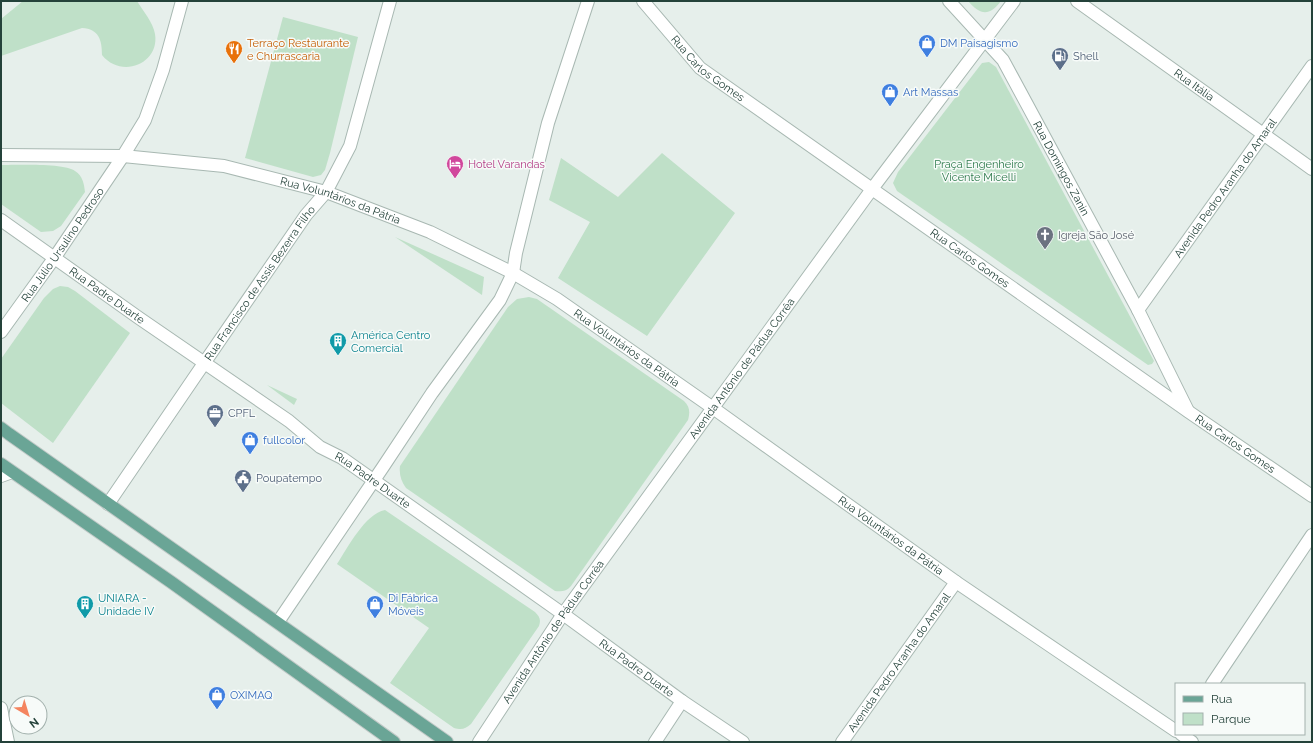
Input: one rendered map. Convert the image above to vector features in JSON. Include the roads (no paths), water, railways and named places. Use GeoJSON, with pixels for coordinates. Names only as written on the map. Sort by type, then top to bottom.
{"type":"FeatureCollection","features":[{"type":"Feature","properties":{"kind":"main road"},"geometry":{"type":"LineString","coordinates":[[1,428],[447,742]]}},
{"type":"Feature","properties":{"kind":"main road"},"geometry":{"type":"LineString","coordinates":[[1,464],[6,474],[171,582],[394,742]]}},
{"type":"Feature","properties":{"kind":"street","name":"Rua Júlio Ursulino Pedroso"},"geometry":{"type":"LineString","coordinates":[[1,332],[55,257],[123,156],[145,120],[163,70],[182,1]]}},
{"type":"Feature","properties":{"kind":"street","name":"Rua Francisco de Assis Bezerra Filho"},"geometry":{"type":"LineString","coordinates":[[108,504],[306,215],[326,192],[350,146],[390,1]]}},
{"type":"Feature","properties":{"kind":"street"},"geometry":{"type":"LineString","coordinates":[[278,622],[432,393],[500,300],[513,273],[516,253],[548,123],[588,1]]}},
{"type":"Feature","properties":{"kind":"street","name":"Rua Carlos Gomes"},"geometry":{"type":"LineString","coordinates":[[643,1],[700,68],[1189,412],[1312,496]]}},
{"type":"Feature","properties":{"kind":"street","name":"Rua Domingos Zanin"},"geometry":{"type":"LineString","coordinates":[[949,1],[1003,60],[1138,310],[1189,412]]}},
{"type":"Feature","properties":{"kind":"street","name":"Avenida Antônio de Pádua Corrêa"},"geometry":{"type":"LineString","coordinates":[[479,742],[563,614],[872,189],[1014,1]]}},
{"type":"Feature","properties":{"kind":"street","name":"Rua Itália"},"geometry":{"type":"LineString","coordinates":[[1077,1],[1312,169]]}},
{"type":"Feature","properties":{"kind":"street","name":"Avenida Pedro Aranha do Amaral"},"geometry":{"type":"LineString","coordinates":[[1138,310],[1312,66]]}},
{"type":"Feature","properties":{"kind":"street","name":"Rua Voluntários da Pátria"},"geometry":{"type":"LineString","coordinates":[[1,155],[123,156],[224,166],[326,192],[430,232],[513,273],[557,299],[713,408],[956,582],[1175,730]]}},
{"type":"Feature","properties":{"kind":"street","name":"Rua Padre Duarte"},"geometry":{"type":"LineString","coordinates":[[1,220],[139,318],[289,421],[320,447],[342,458],[563,614],[682,701],[743,742]]}},
{"type":"Feature","properties":{"kind":"street"},"geometry":{"type":"LineString","coordinates":[[1213,683],[1312,536]]}},
{"type":"Feature","properties":{"kind":"street","name":"Avenida Pedro Aranha do Amaral"},"geometry":{"type":"LineString","coordinates":[[842,742],[956,582]]}},
{"type":"Feature","properties":{"kind":"street"},"geometry":{"type":"LineString","coordinates":[[654,742],[682,701]]}},
{"type":"Feature","properties":{"kind":"street"},"geometry":{"type":"LineString","coordinates":[[1,708],[8,742]]}},
{"type":"Feature","properties":{"kind":"street"},"geometry":{"type":"LineString","coordinates":[[1182,735],[1192,742]]}},
{"type":"Feature","properties":{"kind":"place","name":"DM Paisagismo"},"geometry":{"type":"Point","coordinates":[927,58]}},
{"type":"Feature","properties":{"kind":"place","name":"Terraço Restaurante e Churrascaria"},"geometry":{"type":"Point","coordinates":[234,64]}},
{"type":"Feature","properties":{"kind":"place","name":"Shell"},"geometry":{"type":"Point","coordinates":[1060,71]}},
{"type":"Feature","properties":{"kind":"place","name":"Art Massas"},"geometry":{"type":"Point","coordinates":[890,107]}},
{"type":"Feature","properties":{"kind":"place","name":"Hotel Varandas"},"geometry":{"type":"Point","coordinates":[455,179]}},
{"type":"Feature","properties":{"kind":"place","name":"Igreja São José"},"geometry":{"type":"Point","coordinates":[1045,250]}},
{"type":"Feature","properties":{"kind":"place","name":"América Centro Comercial"},"geometry":{"type":"Point","coordinates":[338,356]}},
{"type":"Feature","properties":{"kind":"place","name":"CPFL"},"geometry":{"type":"Point","coordinates":[215,428]}},
{"type":"Feature","properties":{"kind":"place","name":"fullcolor"},"geometry":{"type":"Point","coordinates":[250,455]}},
{"type":"Feature","properties":{"kind":"place","name":"Poupatempo"},"geometry":{"type":"Point","coordinates":[243,493]}},
{"type":"Feature","properties":{"kind":"place","name":"UNIARA - Unidade IV"},"geometry":{"type":"Point","coordinates":[85,619]}},
{"type":"Feature","properties":{"kind":"place","name":"Di Fábrica Móveis"},"geometry":{"type":"Point","coordinates":[375,619]}},
{"type":"Feature","properties":{"kind":"place","name":"OXIMAQ"},"geometry":{"type":"Point","coordinates":[217,710]}},
{"type":"Feature","properties":{"kind":"park label","name":"Praça Engenheiro Vicente Micelli"},"geometry":{"type":"Point","coordinates":[979,170]}}]}
